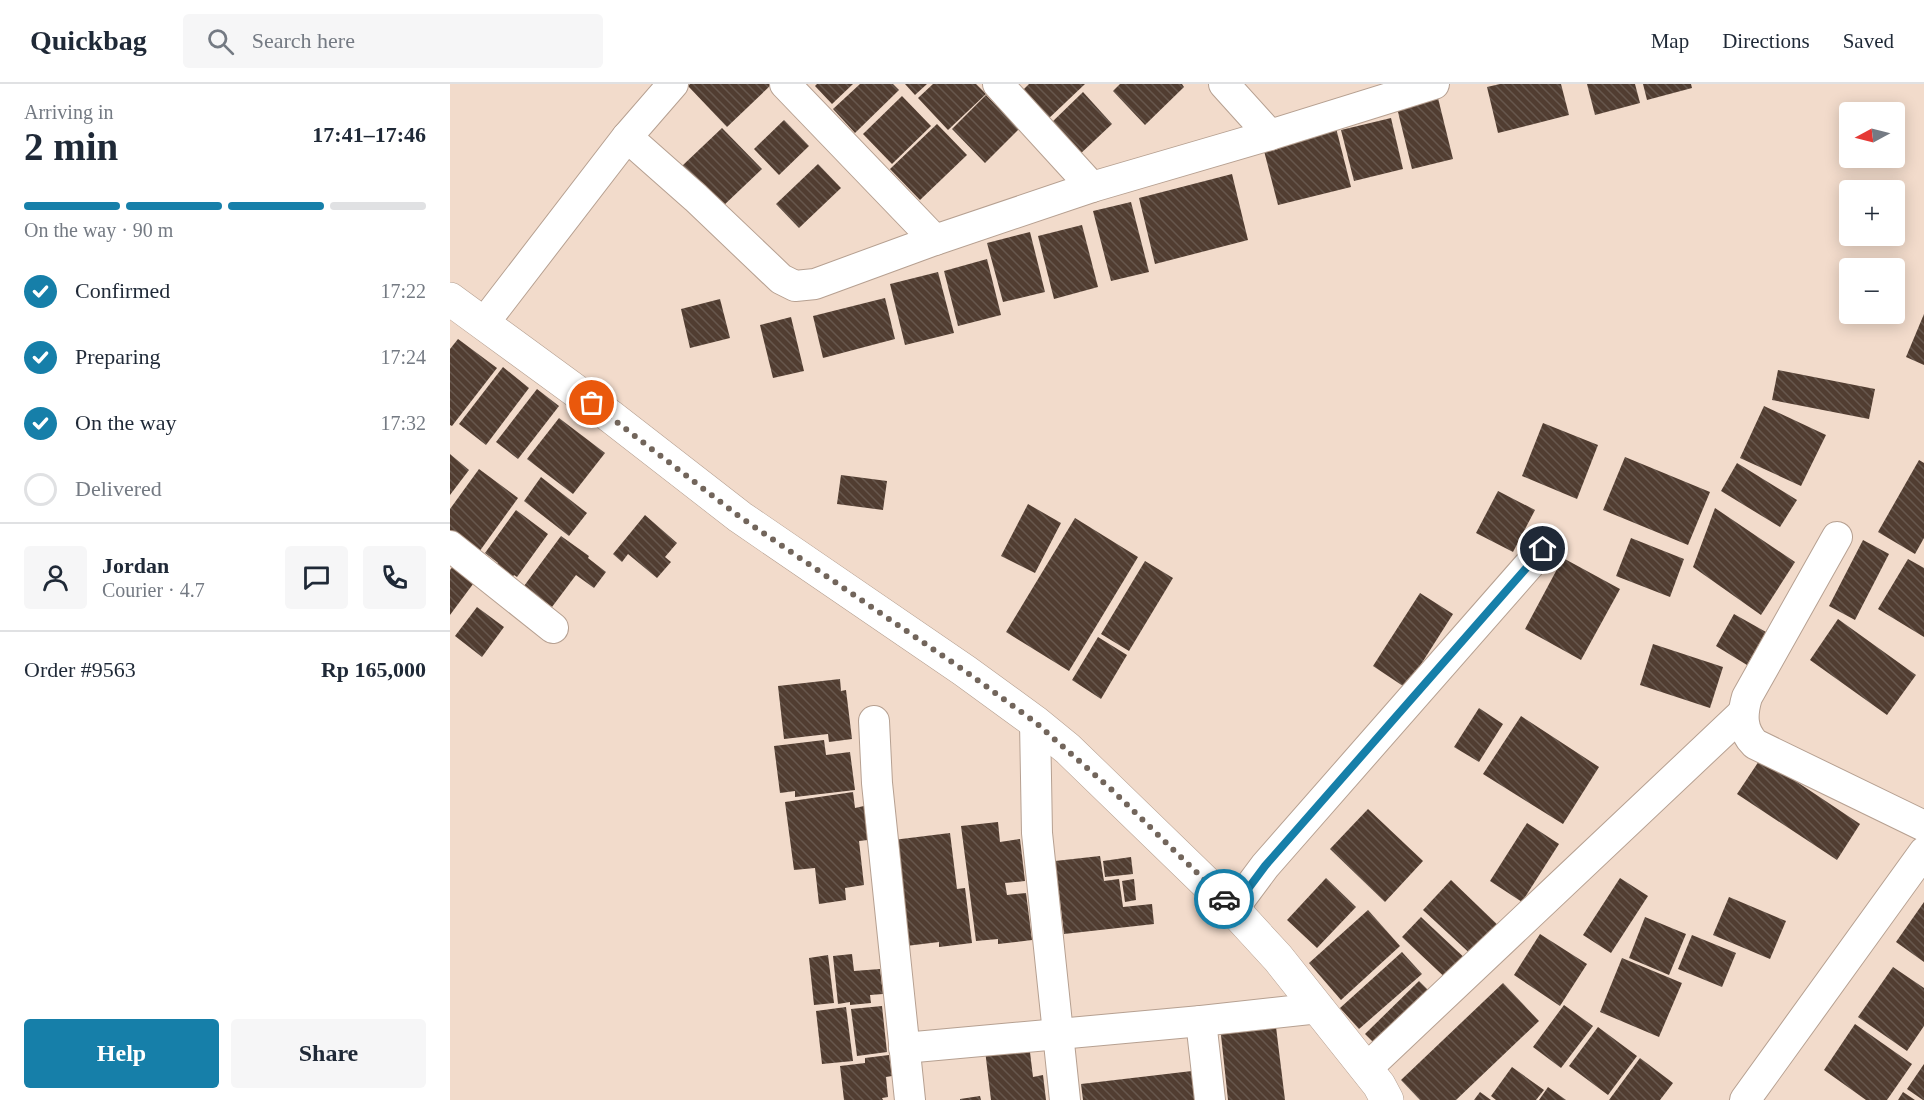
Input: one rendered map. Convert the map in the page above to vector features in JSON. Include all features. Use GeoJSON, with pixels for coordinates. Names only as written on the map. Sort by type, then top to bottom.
{"type":"FeatureCollection","features":[{"type":"Feature","properties":{"kind":"street"},"geometry":{"type":"LineString","coordinates":[[484,323],[627,137],[674,84]]}},
{"type":"Feature","properties":{"kind":"street"},"geometry":{"type":"LineString","coordinates":[[785,84],[935,240]]}},
{"type":"Feature","properties":{"kind":"street"},"geometry":{"type":"LineString","coordinates":[[998,84],[1092,187]]}},
{"type":"Feature","properties":{"kind":"street"},"geometry":{"type":"LineString","coordinates":[[1224,84],[1270,135]]}},
{"type":"Feature","properties":{"kind":"street"},"geometry":{"type":"LineString","coordinates":[[627,137],[696,198],[758,259],[781,279],[795,286],[815,284],[935,240],[1092,187],[1434,84]]}},
{"type":"Feature","properties":{"kind":"street"},"geometry":{"type":"LineString","coordinates":[[450,299],[740,517],[965,671],[1035,722],[1112,790],[1233,909],[1278,958],[1319,1008],[1387,1100]]}},
{"type":"Feature","properties":{"kind":"street"},"geometry":{"type":"LineString","coordinates":[[1837,537],[1747,697],[1743,713],[1745,730],[1755,744],[1924,826]]}},
{"type":"Feature","properties":{"kind":"street"},"geometry":{"type":"LineString","coordinates":[[450,546],[553,628]]}},
{"type":"Feature","properties":{"kind":"street"},"geometry":{"type":"LineString","coordinates":[[1233,909],[1265,866],[1543,549]]}},
{"type":"Feature","properties":{"kind":"street"},"geometry":{"type":"LineString","coordinates":[[1366,1069],[1743,713]]}},
{"type":"Feature","properties":{"kind":"street"},"geometry":{"type":"LineString","coordinates":[[874,721],[877,783],[910,1100]]}},
{"type":"Feature","properties":{"kind":"street"},"geometry":{"type":"LineString","coordinates":[[1035,722],[1037,833],[1065,1100]]}},
{"type":"Feature","properties":{"kind":"street"},"geometry":{"type":"LineString","coordinates":[[1745,1100],[1924,852]]}},
{"type":"Feature","properties":{"kind":"street"},"geometry":{"type":"LineString","coordinates":[[904,1048],[1201,1022],[1319,1008]]}},
{"type":"Feature","properties":{"kind":"street"},"geometry":{"type":"LineString","coordinates":[[1201,1022],[1210,1100]]}},
{"type":"Feature","properties":{"kind":"building"},"geometry":{"type":"Polygon","coordinates":[[[690,84],[772,84],[727,127],[688,86],[690,84]]]}},
{"type":"Feature","properties":{"kind":"building"},"geometry":{"type":"Polygon","coordinates":[[[817,84],[853,84],[832,104],[815,86],[817,84]]]}},
{"type":"Feature","properties":{"kind":"building"},"geometry":{"type":"Polygon","coordinates":[[[860,84],[893,84],[899,90],[855,133],[833,109],[860,84]]]}},
{"type":"Feature","properties":{"kind":"building"},"geometry":{"type":"Polygon","coordinates":[[[905,84],[927,84],[915,95],[905,84]]]}},
{"type":"Feature","properties":{"kind":"building"},"geometry":{"type":"Polygon","coordinates":[[[933,84],[976,84],[986,94],[948,130],[918,98],[933,84]]]}},
{"type":"Feature","properties":{"kind":"building"},"geometry":{"type":"Polygon","coordinates":[[[1029,84],[1085,84],[1046,121],[1020,93],[1029,84]]]}},
{"type":"Feature","properties":{"kind":"building"},"geometry":{"type":"Polygon","coordinates":[[[1120,84],[1182,84],[1184,87],[1145,125],[1113,91],[1120,84]]]}},
{"type":"Feature","properties":{"kind":"building"},"geometry":{"type":"Polygon","coordinates":[[[1500,84],[1561,84],[1569,115],[1498,133],[1487,87],[1500,84]]]}},
{"type":"Feature","properties":{"kind":"building"},"geometry":{"type":"Polygon","coordinates":[[[1587,84],[1635,84],[1640,103],[1595,115],[1587,84]]]}},
{"type":"Feature","properties":{"kind":"building"},"geometry":{"type":"Polygon","coordinates":[[[1643,84],[1691,84],[1692,88],[1647,100],[1643,84]]]}},
{"type":"Feature","properties":{"kind":"building"},"geometry":{"type":"Polygon","coordinates":[[[1083,92],[1112,124],[1078,156],[1048,126],[1083,92]]]}},
{"type":"Feature","properties":{"kind":"building"},"geometry":{"type":"Polygon","coordinates":[[[986,95],[1019,129],[985,163],[952,129],[986,95]]]}},
{"type":"Feature","properties":{"kind":"building"},"geometry":{"type":"Polygon","coordinates":[[[902,96],[931,126],[892,164],[863,134],[902,96]]]}},
{"type":"Feature","properties":{"kind":"building"},"geometry":{"type":"Polygon","coordinates":[[[1438,98],[1453,159],[1412,169],[1397,108],[1438,98]]]}},
{"type":"Feature","properties":{"kind":"building"},"geometry":{"type":"Polygon","coordinates":[[[1391,118],[1403,169],[1354,181],[1341,130],[1391,118]]]}},
{"type":"Feature","properties":{"kind":"building"},"geometry":{"type":"Polygon","coordinates":[[[784,120],[809,146],[779,175],[754,149],[784,120]]]}},
{"type":"Feature","properties":{"kind":"building"},"geometry":{"type":"Polygon","coordinates":[[[937,124],[967,155],[920,200],[890,169],[937,124]]]}},
{"type":"Feature","properties":{"kind":"building"},"geometry":{"type":"Polygon","coordinates":[[[722,128],[762,169],[722,207],[682,166],[722,128]]]}},
{"type":"Feature","properties":{"kind":"building"},"geometry":{"type":"Polygon","coordinates":[[[1336,128],[1351,187],[1278,205],[1263,147],[1336,128]]]}},
{"type":"Feature","properties":{"kind":"building"},"geometry":{"type":"Polygon","coordinates":[[[818,164],[841,188],[799,228],[776,204],[818,164]]]}},
{"type":"Feature","properties":{"kind":"building"},"geometry":{"type":"Polygon","coordinates":[[[1232,174],[1248,240],[1155,264],[1139,198],[1232,174]]]}},
{"type":"Feature","properties":{"kind":"building"},"geometry":{"type":"Polygon","coordinates":[[[1131,202],[1149,272],[1111,281],[1093,211],[1131,202]]]}},
{"type":"Feature","properties":{"kind":"building"},"geometry":{"type":"Polygon","coordinates":[[[1082,225],[1098,287],[1054,299],[1038,236],[1082,225]]]}},
{"type":"Feature","properties":{"kind":"building"},"geometry":{"type":"Polygon","coordinates":[[[1030,232],[1045,292],[1003,302],[987,243],[1030,232]]]}},
{"type":"Feature","properties":{"kind":"building"},"geometry":{"type":"Polygon","coordinates":[[[987,259],[1001,315],[958,326],[944,271],[987,259]]]}},
{"type":"Feature","properties":{"kind":"building"},"geometry":{"type":"Polygon","coordinates":[[[938,272],[954,333],[905,345],[890,284],[938,272]]]}},
{"type":"Feature","properties":{"kind":"building"},"geometry":{"type":"Polygon","coordinates":[[[885,298],[895,339],[823,358],[813,316],[885,298]]]}},
{"type":"Feature","properties":{"kind":"building"},"geometry":{"type":"Polygon","coordinates":[[[720,299],[730,338],[690,348],[681,309],[720,299]]]}},
{"type":"Feature","properties":{"kind":"building"},"geometry":{"type":"Polygon","coordinates":[[[1924,314],[1924,365],[1906,357],[1924,314]]]}},
{"type":"Feature","properties":{"kind":"building"},"geometry":{"type":"Polygon","coordinates":[[[791,317],[804,371],[773,378],[760,325],[791,317]]]}},
{"type":"Feature","properties":{"kind":"building"},"geometry":{"type":"Polygon","coordinates":[[[458,339],[497,368],[452,426],[450,425],[450,349],[458,339]]]}},
{"type":"Feature","properties":{"kind":"building"},"geometry":{"type":"Polygon","coordinates":[[[503,367],[529,388],[486,445],[459,424],[503,367]]]}},
{"type":"Feature","properties":{"kind":"building"},"geometry":{"type":"Polygon","coordinates":[[[1778,370],[1875,389],[1869,419],[1772,400],[1778,370]]]}},
{"type":"Feature","properties":{"kind":"building"},"geometry":{"type":"Polygon","coordinates":[[[537,389],[559,406],[518,459],[496,442],[537,389]]]}},
{"type":"Feature","properties":{"kind":"building"},"geometry":{"type":"Polygon","coordinates":[[[1764,406],[1826,435],[1801,486],[1740,458],[1764,406]]]}},
{"type":"Feature","properties":{"kind":"building"},"geometry":{"type":"Polygon","coordinates":[[[559,418],[605,453],[573,494],[527,459],[559,418]]]}},
{"type":"Feature","properties":{"kind":"building"},"geometry":{"type":"Polygon","coordinates":[[[1543,423],[1598,445],[1577,499],[1522,476],[1543,423]]]}},
{"type":"Feature","properties":{"kind":"building"},"geometry":{"type":"Polygon","coordinates":[[[450,454],[469,470],[450,495],[450,454]]]}},
{"type":"Feature","properties":{"kind":"building"},"geometry":{"type":"Polygon","coordinates":[[[1625,457],[1710,492],[1688,545],[1603,510],[1625,457]]]}},
{"type":"Feature","properties":{"kind":"building"},"geometry":{"type":"Polygon","coordinates":[[[1919,460],[1924,463],[1924,538],[1915,554],[1878,532],[1919,460]]]}},
{"type":"Feature","properties":{"kind":"building"},"geometry":{"type":"Polygon","coordinates":[[[1737,463],[1797,500],[1780,527],[1721,491],[1737,463]]]}},
{"type":"Feature","properties":{"kind":"building"},"geometry":{"type":"Polygon","coordinates":[[[479,469],[518,498],[479,552],[450,531],[450,509],[479,469]]]}},
{"type":"Feature","properties":{"kind":"building"},"geometry":{"type":"Polygon","coordinates":[[[841,475],[887,481],[883,510],[837,504],[841,475]]]}},
{"type":"Feature","properties":{"kind":"building"},"geometry":{"type":"Polygon","coordinates":[[[541,477],[587,513],[569,536],[524,501],[541,477]]]}},
{"type":"Feature","properties":{"kind":"building"},"geometry":{"type":"Polygon","coordinates":[[[1498,491],[1535,510],[1513,552],[1476,533],[1498,491]]]}},
{"type":"Feature","properties":{"kind":"building"},"geometry":{"type":"Polygon","coordinates":[[[1028,504],[1061,523],[1035,573],[1001,556],[1028,504]]]}},
{"type":"Feature","properties":{"kind":"building"},"geometry":{"type":"Polygon","coordinates":[[[1715,508],[1795,562],[1761,615],[1693,567],[1715,508]]]}},
{"type":"Feature","properties":{"kind":"building"},"geometry":{"type":"Polygon","coordinates":[[[516,510],[548,534],[517,577],[514,575],[509,582],[493,570],[498,563],[485,553],[516,510]]]}},
{"type":"Feature","properties":{"kind":"building"},"geometry":{"type":"Polygon","coordinates":[[[645,515],[677,543],[665,557],[671,562],[657,578],[628,554],[622,562],[613,554],[645,515]]]}},
{"type":"Feature","properties":{"kind":"building"},"geometry":{"type":"Polygon","coordinates":[[[1075,518],[1138,557],[1069,671],[1006,632],[1075,518]]]}},
{"type":"Feature","properties":{"kind":"building"},"geometry":{"type":"Polygon","coordinates":[[[561,536],[589,556],[588,558],[606,572],[594,588],[576,575],[552,607],[524,586],[561,536]]]}},
{"type":"Feature","properties":{"kind":"building"},"geometry":{"type":"Polygon","coordinates":[[[1631,538],[1684,559],[1670,597],[1616,576],[1631,538]]]}},
{"type":"Feature","properties":{"kind":"building"},"geometry":{"type":"Polygon","coordinates":[[[1863,540],[1889,554],[1855,620],[1829,606],[1863,540]]]}},
{"type":"Feature","properties":{"kind":"building"},"geometry":{"type":"Polygon","coordinates":[[[1563,558],[1620,589],[1581,660],[1525,629],[1563,558]]]}},
{"type":"Feature","properties":{"kind":"building"},"geometry":{"type":"Polygon","coordinates":[[[1908,559],[1924,568],[1924,637],[1878,609],[1908,559]]]}},
{"type":"Feature","properties":{"kind":"building"},"geometry":{"type":"Polygon","coordinates":[[[1145,561],[1173,578],[1129,651],[1101,634],[1145,561]]]}},
{"type":"Feature","properties":{"kind":"building"},"geometry":{"type":"Polygon","coordinates":[[[455,564],[476,580],[450,615],[450,570],[455,564]]]}},
{"type":"Feature","properties":{"kind":"building"},"geometry":{"type":"Polygon","coordinates":[[[1420,593],[1453,614],[1406,688],[1373,666],[1420,593]]]}},
{"type":"Feature","properties":{"kind":"building"},"geometry":{"type":"Polygon","coordinates":[[[477,607],[504,627],[482,657],[455,636],[477,607]]]}},
{"type":"Feature","properties":{"kind":"building"},"geometry":{"type":"Polygon","coordinates":[[[1734,614],[1766,632],[1747,665],[1716,646],[1734,614]]]}},
{"type":"Feature","properties":{"kind":"building"},"geometry":{"type":"Polygon","coordinates":[[[1838,619],[1916,675],[1887,715],[1810,660],[1838,619]]]}},
{"type":"Feature","properties":{"kind":"building"},"geometry":{"type":"Polygon","coordinates":[[[1098,637],[1127,655],[1101,699],[1072,680],[1098,637]]]}},
{"type":"Feature","properties":{"kind":"building"},"geometry":{"type":"Polygon","coordinates":[[[1653,644],[1723,667],[1710,708],[1640,685],[1653,644]]]}},
{"type":"Feature","properties":{"kind":"building"},"geometry":{"type":"Polygon","coordinates":[[[840,679],[841,691],[846,690],[852,739],[829,742],[828,734],[784,739],[778,686],[840,679]]]}},
{"type":"Feature","properties":{"kind":"building"},"geometry":{"type":"Polygon","coordinates":[[[1479,708],[1503,724],[1479,762],[1454,747],[1479,708]]]}},
{"type":"Feature","properties":{"kind":"building"},"geometry":{"type":"Polygon","coordinates":[[[1521,716],[1599,767],[1563,824],[1483,774],[1521,716]]]}},
{"type":"Feature","properties":{"kind":"building"},"geometry":{"type":"Polygon","coordinates":[[[824,740],[826,755],[850,752],[855,790],[795,797],[795,791],[780,793],[774,746],[824,740]]]}},
{"type":"Feature","properties":{"kind":"building"},"geometry":{"type":"Polygon","coordinates":[[[1761,758],[1860,824],[1837,860],[1737,794],[1761,758]]]}},
{"type":"Feature","properties":{"kind":"building"},"geometry":{"type":"Polygon","coordinates":[[[853,792],[855,808],[864,806],[868,840],[859,841],[864,885],[845,888],[846,900],[819,904],[815,868],[794,870],[785,802],[853,792]]]}},
{"type":"Feature","properties":{"kind":"building"},"geometry":{"type":"Polygon","coordinates":[[[1368,809],[1423,861],[1385,902],[1330,849],[1368,809]]]}},
{"type":"Feature","properties":{"kind":"building"},"geometry":{"type":"Polygon","coordinates":[[[998,822],[1000,842],[1020,839],[1025,881],[1005,883],[1007,895],[1026,893],[1032,940],[998,944],[998,939],[976,941],[961,826],[998,822]]]}},
{"type":"Feature","properties":{"kind":"building"},"geometry":{"type":"Polygon","coordinates":[[[1527,823],[1559,844],[1522,902],[1490,881],[1527,823]]]}},
{"type":"Feature","properties":{"kind":"building"},"geometry":{"type":"Polygon","coordinates":[[[950,833],[957,889],[965,888],[972,943],[939,947],[939,942],[906,946],[893,840],[950,833]]]}},
{"type":"Feature","properties":{"kind":"building"},"geometry":{"type":"Polygon","coordinates":[[[1100,856],[1104,881],[1119,879],[1123,907],[1152,904],[1154,924],[1064,934],[1055,861],[1100,856]]]}},
{"type":"Feature","properties":{"kind":"building"},"geometry":{"type":"Polygon","coordinates":[[[1131,857],[1133,874],[1105,877],[1103,861],[1131,857]]]}},
{"type":"Feature","properties":{"kind":"building"},"geometry":{"type":"Polygon","coordinates":[[[1326,878],[1356,907],[1317,948],[1287,920],[1326,878]]]}},
{"type":"Feature","properties":{"kind":"building"},"geometry":{"type":"Polygon","coordinates":[[[1620,878],[1648,896],[1611,953],[1583,935],[1620,878]]]}},
{"type":"Feature","properties":{"kind":"building"},"geometry":{"type":"Polygon","coordinates":[[[1134,879],[1136,900],[1125,902],[1122,881],[1134,879]]]}},
{"type":"Feature","properties":{"kind":"building"},"geometry":{"type":"Polygon","coordinates":[[[1451,880],[1503,930],[1476,959],[1423,910],[1451,880]]]}},
{"type":"Feature","properties":{"kind":"building"},"geometry":{"type":"Polygon","coordinates":[[[1729,897],[1786,921],[1770,959],[1713,935],[1729,897]]]}},
{"type":"Feature","properties":{"kind":"building"},"geometry":{"type":"Polygon","coordinates":[[[1924,902],[1924,962],[1896,942],[1924,902]]]}},
{"type":"Feature","properties":{"kind":"building"},"geometry":{"type":"Polygon","coordinates":[[[1368,910],[1400,946],[1341,1000],[1309,963],[1368,910]]]}},
{"type":"Feature","properties":{"kind":"building"},"geometry":{"type":"Polygon","coordinates":[[[1421,917],[1470,963],[1452,984],[1402,937],[1421,917]]]}},
{"type":"Feature","properties":{"kind":"building"},"geometry":{"type":"Polygon","coordinates":[[[1645,917],[1686,934],[1669,975],[1629,958],[1645,917]]]}},
{"type":"Feature","properties":{"kind":"building"},"geometry":{"type":"Polygon","coordinates":[[[1540,934],[1587,964],[1560,1006],[1514,975],[1540,934]]]}},
{"type":"Feature","properties":{"kind":"building"},"geometry":{"type":"Polygon","coordinates":[[[1692,935],[1736,953],[1722,987],[1678,969],[1692,935]]]}},
{"type":"Feature","properties":{"kind":"building"},"geometry":{"type":"Polygon","coordinates":[[[1402,952],[1422,974],[1359,1029],[1340,1008],[1402,952]]]}},
{"type":"Feature","properties":{"kind":"building"},"geometry":{"type":"Polygon","coordinates":[[[852,954],[854,971],[880,969],[883,994],[870,995],[871,1003],[838,1004],[833,956],[852,954]]]}},
{"type":"Feature","properties":{"kind":"building"},"geometry":{"type":"Polygon","coordinates":[[[828,955],[834,1003],[814,1005],[809,958],[828,955]]]}},
{"type":"Feature","properties":{"kind":"building"},"geometry":{"type":"Polygon","coordinates":[[[1622,958],[1682,983],[1659,1037],[1600,1012],[1622,958]]]}},
{"type":"Feature","properties":{"kind":"building"},"geometry":{"type":"Polygon","coordinates":[[[1893,967],[1924,988],[1924,1026],[1907,1051],[1858,1017],[1893,967]]]}},
{"type":"Feature","properties":{"kind":"building"},"geometry":{"type":"Polygon","coordinates":[[[1419,981],[1434,996],[1380,1049],[1365,1034],[1419,981]]]}},
{"type":"Feature","properties":{"kind":"building"},"geometry":{"type":"Polygon","coordinates":[[[1503,983],[1539,1021],[1456,1100],[1420,1100],[1401,1080],[1503,983]]]}},
{"type":"Feature","properties":{"kind":"building"},"geometry":{"type":"Polygon","coordinates":[[[1564,1005],[1593,1026],[1561,1068],[1533,1047],[1564,1005]]]}},
{"type":"Feature","properties":{"kind":"building"},"geometry":{"type":"Polygon","coordinates":[[[882,1006],[887,1052],[857,1056],[851,1009],[882,1006]]]}},
{"type":"Feature","properties":{"kind":"building"},"geometry":{"type":"Polygon","coordinates":[[[846,1007],[853,1061],[822,1064],[816,1011],[846,1007]]]}},
{"type":"Feature","properties":{"kind":"building"},"geometry":{"type":"Polygon","coordinates":[[[1275,1019],[1285,1100],[1228,1100],[1220,1026],[1275,1019]]]}},
{"type":"Feature","properties":{"kind":"building"},"geometry":{"type":"Polygon","coordinates":[[[1855,1024],[1912,1064],[1887,1100],[1866,1100],[1824,1070],[1855,1024]]]}},
{"type":"Feature","properties":{"kind":"building"},"geometry":{"type":"Polygon","coordinates":[[[1598,1027],[1637,1056],[1608,1095],[1569,1066],[1598,1027]]]}},
{"type":"Feature","properties":{"kind":"building"},"geometry":{"type":"Polygon","coordinates":[[[1029,1044],[1033,1077],[1043,1075],[1046,1100],[991,1100],[985,1050],[1029,1044]]]}},
{"type":"Feature","properties":{"kind":"building"},"geometry":{"type":"Polygon","coordinates":[[[889,1055],[892,1076],[886,1077],[888,1097],[882,1098],[883,1100],[844,1100],[840,1066],[865,1063],[865,1058],[889,1055]]]}},
{"type":"Feature","properties":{"kind":"building"},"geometry":{"type":"Polygon","coordinates":[[[1640,1058],[1673,1083],[1660,1100],[1609,1100],[1640,1058]]]}},
{"type":"Feature","properties":{"kind":"building"},"geometry":{"type":"Polygon","coordinates":[[[1924,1064],[1924,1100],[1923,1100],[1907,1089],[1924,1064]]]}},
{"type":"Feature","properties":{"kind":"building"},"geometry":{"type":"Polygon","coordinates":[[[1512,1067],[1544,1090],[1536,1100],[1496,1100],[1491,1096],[1512,1067]]]}},
{"type":"Feature","properties":{"kind":"building"},"geometry":{"type":"Polygon","coordinates":[[[1192,1071],[1195,1100],[1083,1100],[1081,1084],[1192,1071]]]}},
{"type":"Feature","properties":{"kind":"building"},"geometry":{"type":"Polygon","coordinates":[[[1548,1087],[1566,1100],[1539,1100],[1548,1087]]]}},
{"type":"Feature","properties":{"kind":"building"},"geometry":{"type":"Polygon","coordinates":[[[1480,1092],[1491,1100],[1474,1100],[1480,1092]]]}},
{"type":"Feature","properties":{"kind":"building"},"geometry":{"type":"Polygon","coordinates":[[[1903,1092],[1915,1100],[1898,1100],[1903,1092]]]}},
{"type":"Feature","properties":{"kind":"building"},"geometry":{"type":"Polygon","coordinates":[[[980,1096],[981,1100],[960,1100],[960,1099],[980,1096]]]}},
{"type":"Feature","properties":{"kind":"way so far"},"geometry":{"type":"LineString","coordinates":[[592,403],[740,517],[965,671],[1035,722],[1112,790],[1224,899]]}},
{"type":"Feature","properties":{"kind":"route"},"geometry":{"type":"LineString","coordinates":[[1224,899],[1233,909],[1265,866],[1543,549]]}}]}
